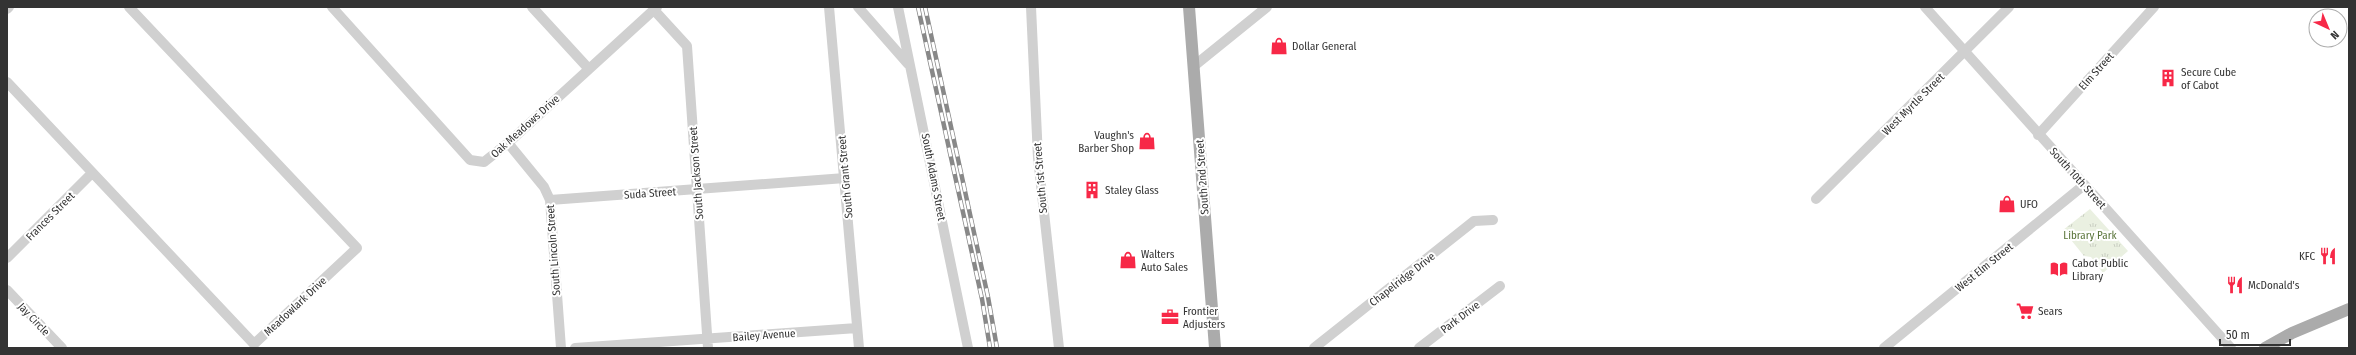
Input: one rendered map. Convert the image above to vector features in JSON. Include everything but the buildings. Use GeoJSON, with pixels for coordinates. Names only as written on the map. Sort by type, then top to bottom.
{"type":"FeatureCollection","features":[{"type":"Feature","properties":{"kind":"main road","name":"South 2nd Street"},"geometry":{"type":"LineString","coordinates":[[1189,7],[1215,348]]}},
{"type":"Feature","properties":{"kind":"main road"},"geometry":{"type":"LineString","coordinates":[[2265,348],[2292,333],[2349,309]]}},
{"type":"Feature","properties":{"kind":"street","name":"Meadowlark Drive"},"geometry":{"type":"LineString","coordinates":[[7,82],[254,344],[358,248],[130,7]]}},
{"type":"Feature","properties":{"kind":"street","name":"Oak Meadows Drive"},"geometry":{"type":"LineString","coordinates":[[332,7],[470,160],[484,162],[508,143],[588,68],[656,8]]}},
{"type":"Feature","properties":{"kind":"street"},"geometry":{"type":"LineString","coordinates":[[532,7],[588,68]]}},
{"type":"Feature","properties":{"kind":"street","name":"South Grant Street"},"geometry":{"type":"LineString","coordinates":[[829,7],[859,348]]}},
{"type":"Feature","properties":{"kind":"street"},"geometry":{"type":"LineString","coordinates":[[858,7],[911,67]]}},
{"type":"Feature","properties":{"kind":"street","name":"South Adams Street"},"geometry":{"type":"LineString","coordinates":[[898,7],[968,348]]}},
{"type":"Feature","properties":{"kind":"street","name":"South 1st Street"},"geometry":{"type":"LineString","coordinates":[[1031,7],[1038,158],[1059,348]]}},
{"type":"Feature","properties":{"kind":"street"},"geometry":{"type":"LineString","coordinates":[[1194,66],[1266,7]]}},
{"type":"Feature","properties":{"kind":"street","name":"South 10th Street"},"geometry":{"type":"LineString","coordinates":[[1925,7],[2038,135],[2231,348]]}},
{"type":"Feature","properties":{"kind":"street","name":"West Myrtle Street"},"geometry":{"type":"LineString","coordinates":[[1816,199],[2009,7]]}},
{"type":"Feature","properties":{"kind":"street","name":"Elm Street"},"geometry":{"type":"LineString","coordinates":[[2038,135],[2154,7]]}},
{"type":"Feature","properties":{"kind":"street","name":"South Jackson Street"},"geometry":{"type":"LineString","coordinates":[[656,8],[687,46],[708,343]]}},
{"type":"Feature","properties":{"kind":"street","name":"South Lincoln Street"},"geometry":{"type":"LineString","coordinates":[[508,143],[544,187],[550,200],[561,348]]}},
{"type":"Feature","properties":{"kind":"street","name":"Frances Street"},"geometry":{"type":"LineString","coordinates":[[7,258],[92,173]]}},
{"type":"Feature","properties":{"kind":"street","name":"Suda Street"},"geometry":{"type":"LineString","coordinates":[[550,200],[845,178]]}},
{"type":"Feature","properties":{"kind":"street","name":"West Elm Street"},"geometry":{"type":"LineString","coordinates":[[1884,348],[2084,185]]}},
{"type":"Feature","properties":{"kind":"street","name":"Chapelridge Drive"},"geometry":{"type":"LineString","coordinates":[[1314,348],[1474,221],[1493,220]]}},
{"type":"Feature","properties":{"kind":"street","name":"Park Drive"},"geometry":{"type":"LineString","coordinates":[[1419,348],[1500,286]]}},
{"type":"Feature","properties":{"kind":"street","name":"Jay Circle"},"geometry":{"type":"LineString","coordinates":[[7,290],[62,348]]}},
{"type":"Feature","properties":{"kind":"street","name":"Bailey Avenue"},"geometry":{"type":"LineString","coordinates":[[575,348],[708,343],[857,328]]}},
{"type":"Feature","properties":{"kind":"green space","name":"Library Park"},"geometry":{"type":"Polygon","coordinates":[[[2090,209],[2128,251],[2103,273],[2091,257],[2084,256],[2063,230],[2090,209]]]}},
{"type":"Feature","properties":{"kind":"railway"},"geometry":{"type":"LineString","coordinates":[[918,7],[982,299],[990,348]]}},
{"type":"Feature","properties":{"kind":"railway"},"geometry":{"type":"LineString","coordinates":[[925,7],[988,297],[997,348]]}},
{"type":"Feature","properties":{"kind":"place","name":"Dollar General"},"geometry":{"type":"Point","coordinates":[1279,46]}},
{"type":"Feature","properties":{"kind":"place","name":"Secure Cube of Cabot"},"geometry":{"type":"Point","coordinates":[2168,78]}},
{"type":"Feature","properties":{"kind":"place","name":"Vaughn's Barber Shop"},"geometry":{"type":"Point","coordinates":[1147,141]}},
{"type":"Feature","properties":{"kind":"place","name":"Staley Glass"},"geometry":{"type":"Point","coordinates":[1092,190]}},
{"type":"Feature","properties":{"kind":"place","name":"UFO"},"geometry":{"type":"Point","coordinates":[2007,204]}},
{"type":"Feature","properties":{"kind":"place","name":"KFC"},"geometry":{"type":"Point","coordinates":[2328,256]}},
{"type":"Feature","properties":{"kind":"place","name":"Walters Auto Sales"},"geometry":{"type":"Point","coordinates":[1128,260]}},
{"type":"Feature","properties":{"kind":"place","name":"Cabot Public Library"},"geometry":{"type":"Point","coordinates":[2059,269]}},
{"type":"Feature","properties":{"kind":"place","name":"McDonald's"},"geometry":{"type":"Point","coordinates":[2235,285]}},
{"type":"Feature","properties":{"kind":"place","name":"Sears"},"geometry":{"type":"Point","coordinates":[2025,311]}},
{"type":"Feature","properties":{"kind":"place","name":"Frontier Adjusters"},"geometry":{"type":"Point","coordinates":[1170,317]}}]}
